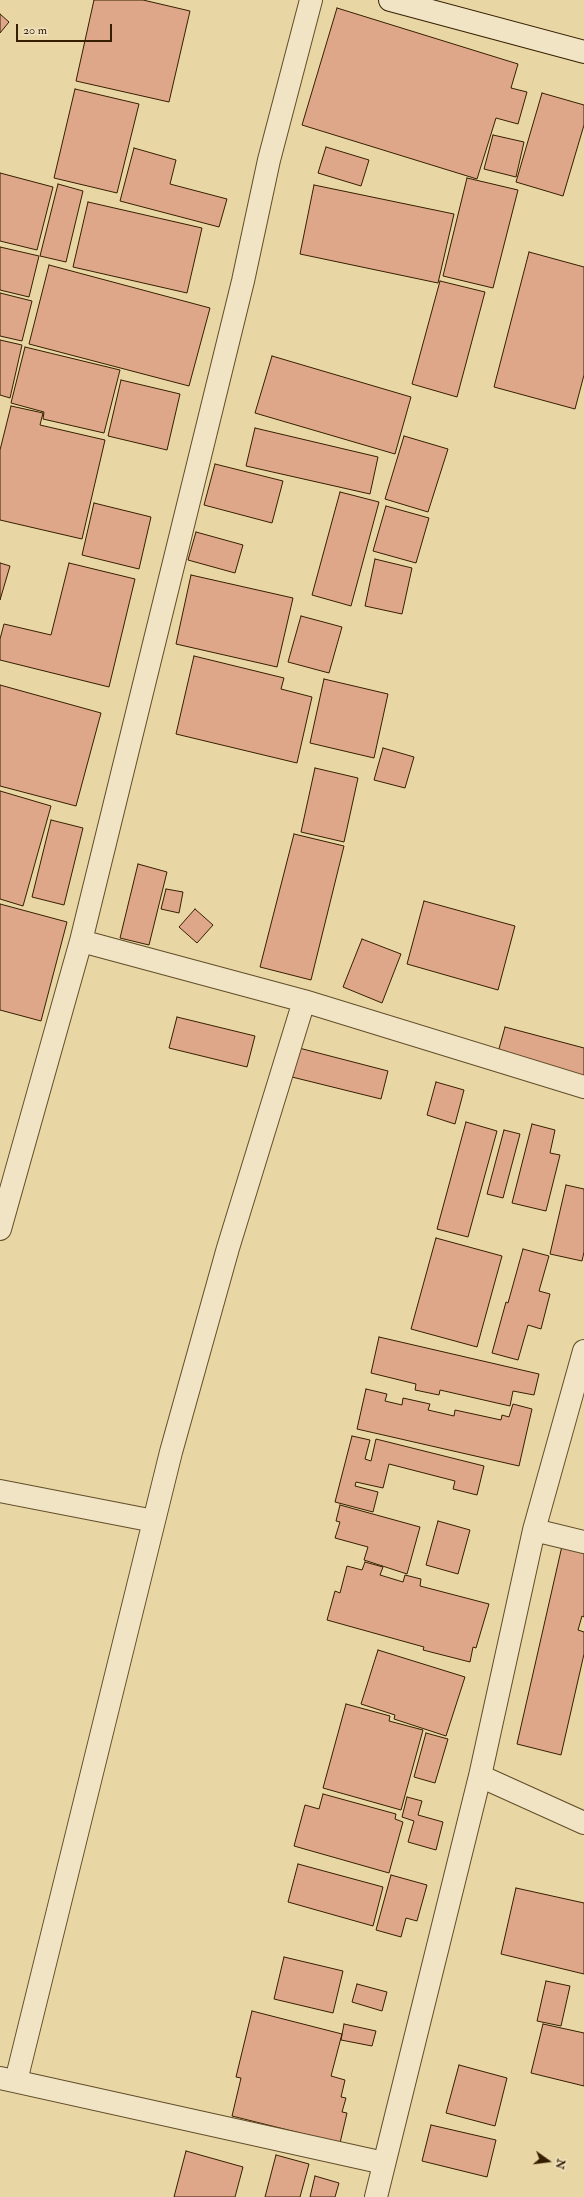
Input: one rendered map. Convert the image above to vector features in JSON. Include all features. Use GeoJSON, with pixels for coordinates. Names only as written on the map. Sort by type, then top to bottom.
{"type":"FeatureCollection","features":[{"type":"Feature","properties":{"kind":"street"},"geometry":{"type":"LineString","coordinates":[[0,1229],[81,941],[242,289],[269,160],[311,0]]}},
{"type":"Feature","properties":{"kind":"street"},"geometry":{"type":"LineString","coordinates":[[390,0],[584,52]]}},
{"type":"Feature","properties":{"kind":"street"},"geometry":{"type":"LineString","coordinates":[[81,941],[304,1001],[584,1087]]}},
{"type":"Feature","properties":{"kind":"street"},"geometry":{"type":"LineString","coordinates":[[304,1001],[228,1248],[170,1452],[154,1521],[8,2080],[384,2163]]}},
{"type":"Feature","properties":{"kind":"street"},"geometry":{"type":"LineString","coordinates":[[376,2197],[480,1776],[534,1530],[584,1351]]}},
{"type":"Feature","properties":{"kind":"street"},"geometry":{"type":"LineString","coordinates":[[0,1491],[154,1521]]}},
{"type":"Feature","properties":{"kind":"street"},"geometry":{"type":"LineString","coordinates":[[534,1530],[584,1542]]}},
{"type":"Feature","properties":{"kind":"street"},"geometry":{"type":"LineString","coordinates":[[480,1776],[584,1823]]}},
{"type":"Feature","properties":{"kind":"building"},"geometry":{"type":"Polygon","coordinates":[[[94,0],[143,0],[190,11],[169,102],[76,81],[94,0]]]}},
{"type":"Feature","properties":{"kind":"building"},"geometry":{"type":"Polygon","coordinates":[[[337,8],[518,64],[511,88],[527,92],[518,124],[496,118],[477,179],[302,125],[337,8]]]}},
{"type":"Feature","properties":{"kind":"building"},"geometry":{"type":"Polygon","coordinates":[[[0,14],[9,22],[0,33],[0,14]]]}},
{"type":"Feature","properties":{"kind":"building"},"geometry":{"type":"Polygon","coordinates":[[[75,89],[139,104],[117,193],[54,178],[75,89]]]}},
{"type":"Feature","properties":{"kind":"building"},"geometry":{"type":"Polygon","coordinates":[[[542,93],[584,105],[584,125],[563,196],[516,182],[542,93]]]}},
{"type":"Feature","properties":{"kind":"building"},"geometry":{"type":"Polygon","coordinates":[[[493,135],[524,142],[516,177],[484,169],[493,135]]]}},
{"type":"Feature","properties":{"kind":"building"},"geometry":{"type":"Polygon","coordinates":[[[326,147],[369,160],[361,186],[318,173],[326,147]]]}},
{"type":"Feature","properties":{"kind":"building"},"geometry":{"type":"Polygon","coordinates":[[[134,148],[176,160],[170,184],[227,199],[219,227],[120,201],[134,148]]]}},
{"type":"Feature","properties":{"kind":"building"},"geometry":{"type":"Polygon","coordinates":[[[0,173],[53,187],[37,250],[0,241],[0,173]]]}},
{"type":"Feature","properties":{"kind":"building"},"geometry":{"type":"Polygon","coordinates":[[[467,178],[518,190],[493,288],[443,276],[467,178]]]}},
{"type":"Feature","properties":{"kind":"building"},"geometry":{"type":"Polygon","coordinates":[[[58,184],[83,191],[66,262],[40,256],[58,184]]]}},
{"type":"Feature","properties":{"kind":"building"},"geometry":{"type":"Polygon","coordinates":[[[314,185],[454,214],[438,283],[300,254],[314,185]]]}},
{"type":"Feature","properties":{"kind":"building"},"geometry":{"type":"Polygon","coordinates":[[[88,202],[202,228],[187,293],[73,267],[88,202]]]}},
{"type":"Feature","properties":{"kind":"building"},"geometry":{"type":"Polygon","coordinates":[[[0,247],[39,256],[29,297],[0,290],[0,247]]]}},
{"type":"Feature","properties":{"kind":"building"},"geometry":{"type":"Polygon","coordinates":[[[529,252],[584,267],[584,375],[575,409],[494,387],[529,252]]]}},
{"type":"Feature","properties":{"kind":"building"},"geometry":{"type":"Polygon","coordinates":[[[49,265],[210,308],[189,386],[29,344],[49,265]]]}},
{"type":"Feature","properties":{"kind":"building"},"geometry":{"type":"Polygon","coordinates":[[[440,281],[485,292],[457,397],[412,384],[440,281]]]}},
{"type":"Feature","properties":{"kind":"building"},"geometry":{"type":"Polygon","coordinates":[[[0,293],[32,301],[22,341],[0,336],[0,293]]]}},
{"type":"Feature","properties":{"kind":"building"},"geometry":{"type":"Polygon","coordinates":[[[0,340],[22,345],[10,398],[0,395],[0,340]]]}},
{"type":"Feature","properties":{"kind":"building"},"geometry":{"type":"Polygon","coordinates":[[[25,347],[120,370],[104,433],[43,419],[44,412],[11,403],[25,347]]]}},
{"type":"Feature","properties":{"kind":"building"},"geometry":{"type":"Polygon","coordinates":[[[272,356],[411,397],[395,454],[255,413],[272,356]]]}},
{"type":"Feature","properties":{"kind":"building"},"geometry":{"type":"Polygon","coordinates":[[[121,380],[180,394],[167,450],[108,436],[121,380]]]}},
{"type":"Feature","properties":{"kind":"building"},"geometry":{"type":"Polygon","coordinates":[[[11,406],[43,413],[40,425],[105,440],[82,539],[0,520],[0,450],[11,406]]]}},
{"type":"Feature","properties":{"kind":"building"},"geometry":{"type":"Polygon","coordinates":[[[255,428],[378,457],[370,494],[246,466],[255,428]]]}},
{"type":"Feature","properties":{"kind":"building"},"geometry":{"type":"Polygon","coordinates":[[[404,436],[448,449],[428,512],[385,499],[404,436]]]}},
{"type":"Feature","properties":{"kind":"building"},"geometry":{"type":"Polygon","coordinates":[[[215,464],[283,481],[272,523],[204,505],[215,464]]]}},
{"type":"Feature","properties":{"kind":"building"},"geometry":{"type":"Polygon","coordinates":[[[340,492],[379,502],[351,606],[312,595],[340,492]]]}},
{"type":"Feature","properties":{"kind":"building"},"geometry":{"type":"Polygon","coordinates":[[[94,503],[151,517],[139,569],[82,555],[94,503]]]}},
{"type":"Feature","properties":{"kind":"building"},"geometry":{"type":"Polygon","coordinates":[[[386,506],[429,518],[416,563],[373,551],[386,506]]]}},
{"type":"Feature","properties":{"kind":"building"},"geometry":{"type":"Polygon","coordinates":[[[196,532],[243,545],[235,573],[188,560],[196,532]]]}},
{"type":"Feature","properties":{"kind":"building"},"geometry":{"type":"Polygon","coordinates":[[[375,559],[412,568],[402,614],[365,606],[375,559]]]}},
{"type":"Feature","properties":{"kind":"building"},"geometry":{"type":"Polygon","coordinates":[[[0,563],[10,566],[0,600],[0,563]]]}},
{"type":"Feature","properties":{"kind":"building"},"geometry":{"type":"Polygon","coordinates":[[[69,563],[135,579],[109,687],[0,660],[0,639],[4,624],[51,635],[69,563]]]}},
{"type":"Feature","properties":{"kind":"building"},"geometry":{"type":"Polygon","coordinates":[[[191,575],[293,598],[277,667],[176,644],[191,575]]]}},
{"type":"Feature","properties":{"kind":"building"},"geometry":{"type":"Polygon","coordinates":[[[301,616],[342,627],[329,673],[288,662],[301,616]]]}},
{"type":"Feature","properties":{"kind":"building"},"geometry":{"type":"Polygon","coordinates":[[[194,656],[284,678],[281,689],[312,697],[297,763],[176,734],[194,656]]]}},
{"type":"Feature","properties":{"kind":"building"},"geometry":{"type":"Polygon","coordinates":[[[324,679],[388,694],[374,758],[310,743],[324,679]]]}},
{"type":"Feature","properties":{"kind":"building"},"geometry":{"type":"Polygon","coordinates":[[[0,685],[101,713],[76,806],[0,786],[0,685]]]}},
{"type":"Feature","properties":{"kind":"building"},"geometry":{"type":"Polygon","coordinates":[[[383,748],[414,757],[405,788],[374,780],[383,748]]]}},
{"type":"Feature","properties":{"kind":"building"},"geometry":{"type":"Polygon","coordinates":[[[315,768],[358,778],[344,842],[301,832],[315,768]]]}},
{"type":"Feature","properties":{"kind":"building"},"geometry":{"type":"Polygon","coordinates":[[[0,791],[51,806],[23,906],[0,899],[0,791]]]}},
{"type":"Feature","properties":{"kind":"building"},"geometry":{"type":"Polygon","coordinates":[[[51,820],[83,828],[64,905],[32,897],[51,820]]]}},
{"type":"Feature","properties":{"kind":"building"},"geometry":{"type":"Polygon","coordinates":[[[294,834],[344,846],[311,980],[260,967],[294,834]]]}},
{"type":"Feature","properties":{"kind":"building"},"geometry":{"type":"Polygon","coordinates":[[[138,864],[167,872],[149,945],[120,938],[138,864]]]}},
{"type":"Feature","properties":{"kind":"building"},"geometry":{"type":"Polygon","coordinates":[[[166,889],[183,892],[179,913],[161,909],[166,889]]]}},
{"type":"Feature","properties":{"kind":"building"},"geometry":{"type":"Polygon","coordinates":[[[424,901],[515,926],[498,990],[407,964],[424,901]]]}},
{"type":"Feature","properties":{"kind":"building"},"geometry":{"type":"Polygon","coordinates":[[[0,904],[67,922],[41,1021],[0,1010],[0,904]]]}},
{"type":"Feature","properties":{"kind":"building"},"geometry":{"type":"Polygon","coordinates":[[[195,909],[213,925],[197,943],[179,927],[195,909]]]}},
{"type":"Feature","properties":{"kind":"building"},"geometry":{"type":"Polygon","coordinates":[[[362,939],[401,954],[382,1003],[343,987],[362,939]]]}},
{"type":"Feature","properties":{"kind":"building"},"geometry":{"type":"Polygon","coordinates":[[[177,1017],[255,1036],[247,1067],[169,1048],[177,1017]]]}},
{"type":"Feature","properties":{"kind":"building"},"geometry":{"type":"Polygon","coordinates":[[[505,1027],[584,1048],[584,1080],[497,1056],[505,1027]]]}},
{"type":"Feature","properties":{"kind":"building"},"geometry":{"type":"Polygon","coordinates":[[[299,1048],[388,1071],[381,1099],[292,1077],[299,1048]]]}},
{"type":"Feature","properties":{"kind":"building"},"geometry":{"type":"Polygon","coordinates":[[[436,1082],[464,1090],[455,1124],[427,1115],[436,1082]]]}},
{"type":"Feature","properties":{"kind":"building"},"geometry":{"type":"Polygon","coordinates":[[[466,1122],[497,1131],[468,1237],[437,1229],[466,1122]]]}},
{"type":"Feature","properties":{"kind":"building"},"geometry":{"type":"Polygon","coordinates":[[[532,1124],[555,1130],[550,1153],[560,1155],[546,1211],[512,1203],[532,1124]]]}},
{"type":"Feature","properties":{"kind":"building"},"geometry":{"type":"Polygon","coordinates":[[[504,1130],[520,1134],[503,1198],[487,1194],[504,1130]]]}},
{"type":"Feature","properties":{"kind":"building"},"geometry":{"type":"Polygon","coordinates":[[[566,1185],[584,1189],[584,1252],[582,1261],[550,1254],[566,1185]]]}},
{"type":"Feature","properties":{"kind":"building"},"geometry":{"type":"Polygon","coordinates":[[[436,1238],[502,1256],[477,1347],[411,1329],[436,1238]]]}},
{"type":"Feature","properties":{"kind":"building"},"geometry":{"type":"Polygon","coordinates":[[[523,1249],[549,1256],[539,1291],[550,1294],[541,1329],[528,1325],[518,1360],[492,1353],[523,1249]]]}},
{"type":"Feature","properties":{"kind":"building"},"geometry":{"type":"Polygon","coordinates":[[[379,1337],[539,1374],[534,1395],[513,1391],[510,1406],[440,1390],[439,1395],[415,1390],[416,1384],[371,1373],[379,1337]]]}},
{"type":"Feature","properties":{"kind":"building"},"geometry":{"type":"Polygon","coordinates":[[[366,1389],[387,1394],[385,1401],[402,1405],[403,1398],[430,1404],[428,1410],[454,1416],[455,1410],[501,1420],[502,1415],[509,1417],[513,1404],[532,1409],[519,1466],[357,1429],[366,1389]]]}},
{"type":"Feature","properties":{"kind":"building"},"geometry":{"type":"Polygon","coordinates":[[[352,1436],[370,1440],[365,1459],[371,1461],[376,1439],[484,1466],[477,1495],[453,1489],[455,1481],[389,1464],[383,1488],[356,1482],[355,1486],[378,1492],[373,1512],[335,1502],[352,1436]]]}},
{"type":"Feature","properties":{"kind":"building"},"geometry":{"type":"Polygon","coordinates":[[[340,1505],[420,1527],[407,1574],[364,1560],[368,1547],[335,1538],[340,1522],[336,1521],[340,1505]]]}},
{"type":"Feature","properties":{"kind":"building"},"geometry":{"type":"Polygon","coordinates":[[[438,1521],[470,1530],[458,1574],[426,1565],[438,1521]]]}},
{"type":"Feature","properties":{"kind":"building"},"geometry":{"type":"Polygon","coordinates":[[[562,1546],[584,1551],[584,1617],[582,1616],[578,1630],[584,1632],[584,1654],[561,1755],[517,1744],[562,1546]]]}},
{"type":"Feature","properties":{"kind":"building"},"geometry":{"type":"Polygon","coordinates":[[[365,1562],[383,1567],[380,1575],[403,1582],[405,1575],[421,1579],[420,1586],[489,1604],[476,1648],[473,1647],[470,1662],[423,1650],[424,1647],[327,1620],[335,1591],[340,1593],[347,1566],[362,1570],[365,1562]]]}},
{"type":"Feature","properties":{"kind":"building"},"geometry":{"type":"Polygon","coordinates":[[[378,1650],[465,1677],[446,1736],[394,1719],[395,1715],[361,1704],[378,1650]]]}},
{"type":"Feature","properties":{"kind":"building"},"geometry":{"type":"Polygon","coordinates":[[[346,1704],[390,1716],[389,1721],[423,1730],[401,1810],[323,1788],[346,1704]]]}},
{"type":"Feature","properties":{"kind":"building"},"geometry":{"type":"Polygon","coordinates":[[[426,1733],[448,1739],[435,1783],[414,1777],[426,1733]]]}},
{"type":"Feature","properties":{"kind":"building"},"geometry":{"type":"Polygon","coordinates":[[[323,1794],[396,1814],[395,1819],[403,1822],[389,1873],[294,1846],[305,1805],[319,1809],[323,1794]]]}},
{"type":"Feature","properties":{"kind":"building"},"geometry":{"type":"Polygon","coordinates":[[[407,1797],[422,1801],[418,1815],[443,1822],[436,1850],[408,1842],[414,1821],[402,1817],[407,1797]]]}},
{"type":"Feature","properties":{"kind":"building"},"geometry":{"type":"Polygon","coordinates":[[[298,1864],[383,1887],[373,1926],[288,1902],[298,1864]]]}},
{"type":"Feature","properties":{"kind":"building"},"geometry":{"type":"Polygon","coordinates":[[[391,1875],[427,1885],[417,1921],[406,1918],[401,1937],[376,1930],[391,1875]]]}},
{"type":"Feature","properties":{"kind":"building"},"geometry":{"type":"Polygon","coordinates":[[[516,1888],[584,1903],[584,1974],[501,1954],[516,1888]]]}},
{"type":"Feature","properties":{"kind":"building"},"geometry":{"type":"Polygon","coordinates":[[[284,1957],[343,1971],[333,2013],[274,1999],[284,1957]]]}},
{"type":"Feature","properties":{"kind":"building"},"geometry":{"type":"Polygon","coordinates":[[[546,1981],[570,1986],[561,2026],[537,2021],[546,1981]]]}},
{"type":"Feature","properties":{"kind":"building"},"geometry":{"type":"Polygon","coordinates":[[[357,1984],[387,1992],[382,2011],[352,2002],[357,1984]]]}},
{"type":"Feature","properties":{"kind":"building"},"geometry":{"type":"Polygon","coordinates":[[[252,2011],[342,2034],[331,2076],[345,2080],[341,2097],[346,2098],[342,2112],[347,2113],[340,2143],[232,2116],[241,2078],[236,2077],[252,2011]]]}},
{"type":"Feature","properties":{"kind":"building"},"geometry":{"type":"Polygon","coordinates":[[[344,2024],[376,2031],[372,2046],[341,2040],[344,2024]]]}},
{"type":"Feature","properties":{"kind":"building"},"geometry":{"type":"Polygon","coordinates":[[[543,2024],[584,2033],[584,2086],[531,2073],[543,2024]]]}},
{"type":"Feature","properties":{"kind":"building"},"geometry":{"type":"Polygon","coordinates":[[[459,2065],[507,2078],[495,2126],[446,2113],[459,2065]]]}},
{"type":"Feature","properties":{"kind":"building"},"geometry":{"type":"Polygon","coordinates":[[[431,2125],[496,2140],[487,2177],[422,2161],[431,2125]]]}},
{"type":"Feature","properties":{"kind":"building"},"geometry":{"type":"Polygon","coordinates":[[[186,2151],[243,2167],[235,2197],[174,2197],[186,2151]]]}},
{"type":"Feature","properties":{"kind":"building"},"geometry":{"type":"Polygon","coordinates":[[[276,2155],[309,2164],[300,2197],[265,2197],[276,2155]]]}},
{"type":"Feature","properties":{"kind":"building"},"geometry":{"type":"Polygon","coordinates":[[[315,2176],[339,2183],[335,2197],[310,2197],[315,2176]]]}}]}
